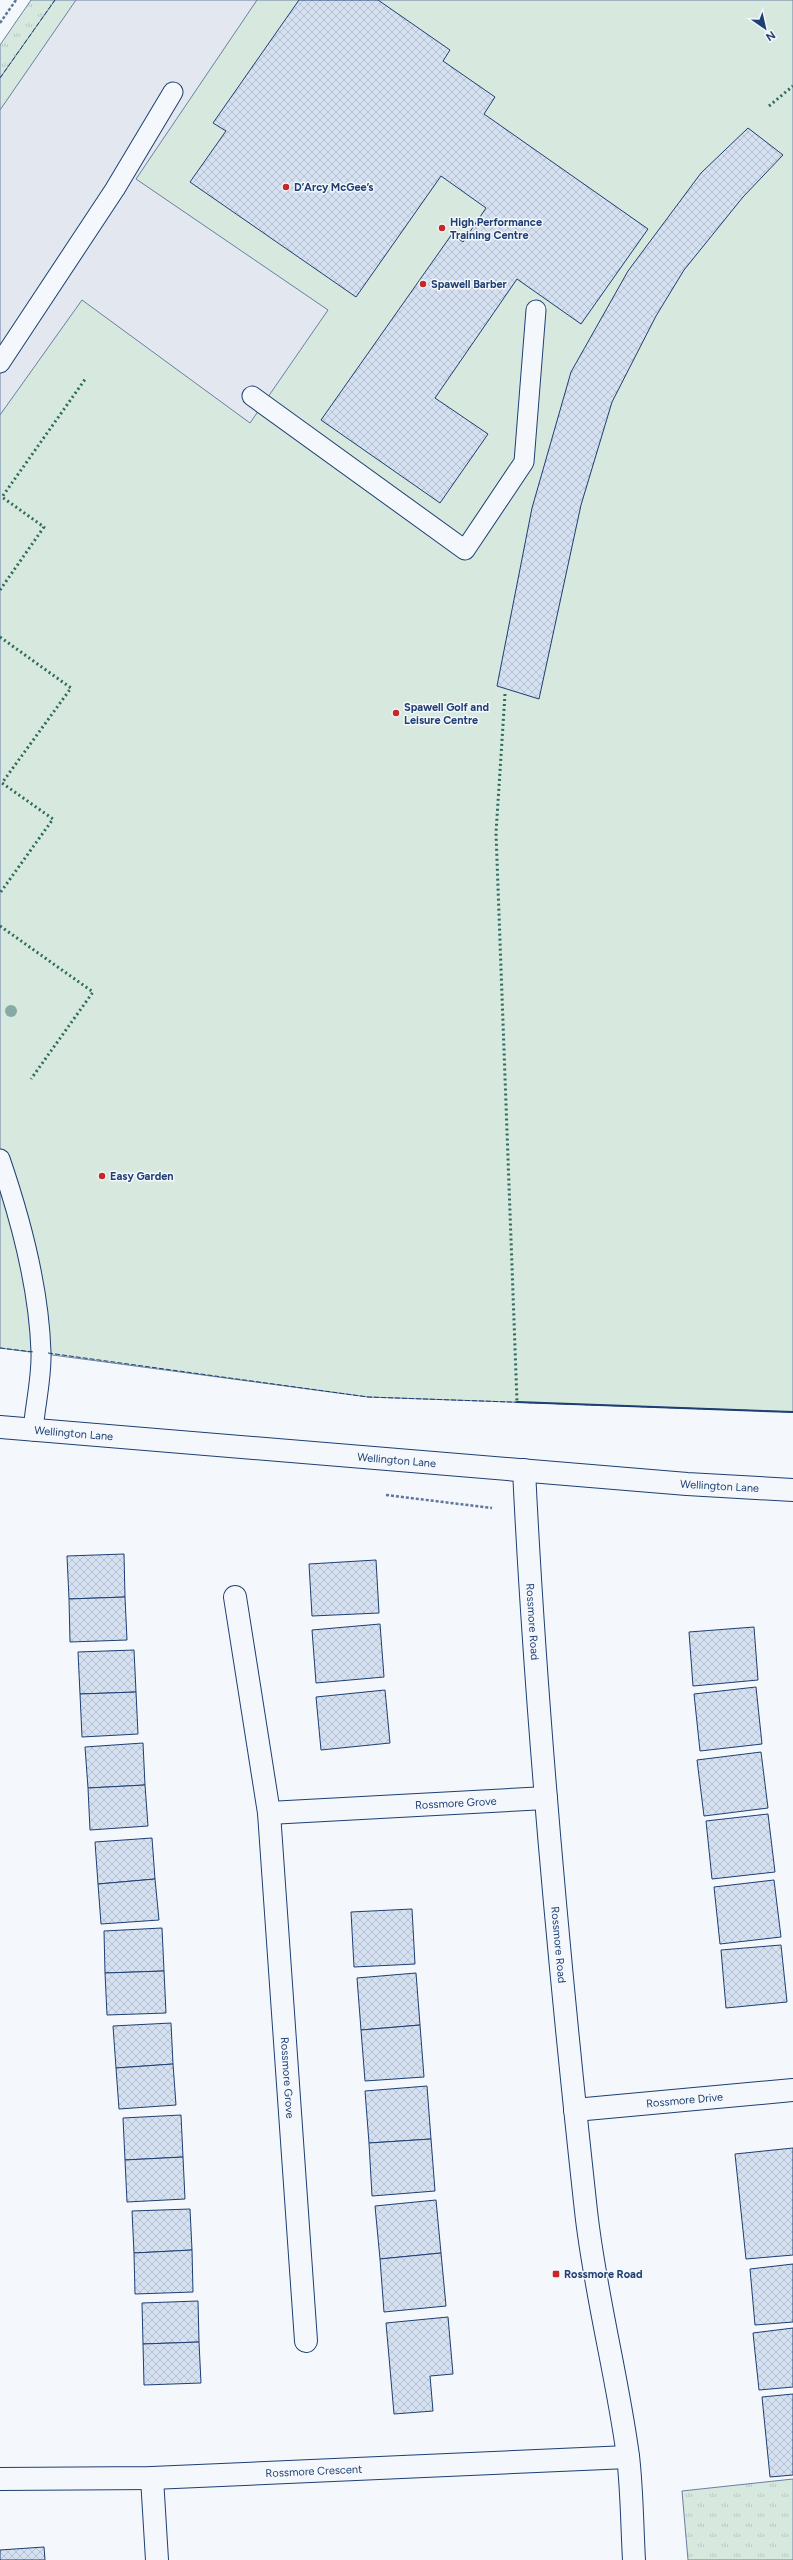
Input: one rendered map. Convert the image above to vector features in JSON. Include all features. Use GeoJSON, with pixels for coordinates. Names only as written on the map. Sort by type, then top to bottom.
{"type":"FeatureCollection","features":[{"type":"Feature","properties":{"kind":"street","name":"Wellington Lane"},"geometry":{"type":"LineString","coordinates":[[0,1427],[33,1431],[793,1490]]}},
{"type":"Feature","properties":{"kind":"street","name":"Rossmore Road"},"geometry":{"type":"LineString","coordinates":[[524,1470],[529,1579],[546,1798],[576,2110],[587,2216],[628,2458],[634,2560]]}},
{"type":"Feature","properties":{"kind":"street","name":"Rossmore Grove"},"geometry":{"type":"LineString","coordinates":[[235,1597],[269,1814],[306,2341]]}},
{"type":"Feature","properties":{"kind":"street","name":"Rossmore Grove"},"geometry":{"type":"LineString","coordinates":[[269,1814],[546,1798]]}},
{"type":"Feature","properties":{"kind":"street","name":"Rossmore Drive"},"geometry":{"type":"LineString","coordinates":[[576,2110],[793,2090]]}},
{"type":"Feature","properties":{"kind":"street","name":"Rossmore Crescent"},"geometry":{"type":"LineString","coordinates":[[0,2479],[152,2478],[628,2458]]}},
{"type":"Feature","properties":{"kind":"street"},"geometry":{"type":"LineString","coordinates":[[152,2478],[157,2560]]}},
{"type":"Feature","properties":{"kind":"lane"},"geometry":{"type":"LineString","coordinates":[[0,363],[116,189],[173,92]]}},
{"type":"Feature","properties":{"kind":"lane"},"geometry":{"type":"LineString","coordinates":[[252,396],[465,550],[524,462],[536,310]]}},
{"type":"Feature","properties":{"kind":"lane"},"geometry":{"type":"LineString","coordinates":[[0,1159],[14,1198],[35,1289],[41,1352],[33,1431]]}},
{"type":"Feature","properties":{"kind":"path"},"geometry":{"type":"LineString","coordinates":[[0,23],[16,0]]}},
{"type":"Feature","properties":{"kind":"green space"},"geometry":{"type":"Polygon","coordinates":[[[31,0],[77,0],[0,115],[0,45],[31,0]]]}},
{"type":"Feature","properties":{"kind":"green space","name":"Spawell Golf and Leisure Centre"},"geometry":{"type":"Polygon","coordinates":[[[55,0],[793,0],[793,1412],[368,1397],[0,1348],[0,78],[55,0]]]}},
{"type":"Feature","properties":{"kind":"green space"},"geometry":{"type":"Polygon","coordinates":[[[793,2479],[793,2560],[688,2560],[682,2491],[793,2479]]]}},
{"type":"Feature","properties":{"kind":"shaded area"},"geometry":{"type":"Polygon","coordinates":[[[76,0],[257,0],[136,179],[328,310],[250,423],[82,300],[0,415],[0,110],[76,0]]]}},
{"type":"Feature","properties":{"kind":"building"},"geometry":{"type":"Polygon","coordinates":[[[299,0],[378,0],[450,50],[443,61],[495,97],[484,114],[648,229],[581,324],[517,279],[435,398],[488,434],[440,503],[321,420],[452,234],[463,242],[486,208],[441,176],[356,297],[190,182],[226,131],[213,123],[299,0]]]}},
{"type":"Feature","properties":{"kind":"building"},"geometry":{"type":"Polygon","coordinates":[[[748,128],[783,155],[743,197],[684,270],[656,316],[612,402],[581,505],[539,699],[497,686],[532,508],[571,372],[628,271],[701,173],[748,128]]]}},
{"type":"Feature","properties":{"kind":"building"},"geometry":{"type":"Polygon","coordinates":[[[124,1554],[125,1597],[69,1599],[67,1556],[124,1554]]]}},
{"type":"Feature","properties":{"kind":"building"},"geometry":{"type":"Polygon","coordinates":[[[376,1560],[379,1613],[312,1616],[309,1564],[376,1560]]]}},
{"type":"Feature","properties":{"kind":"building"},"geometry":{"type":"Polygon","coordinates":[[[125,1597],[127,1640],[70,1642],[69,1599],[125,1597]]]}},
{"type":"Feature","properties":{"kind":"building"},"geometry":{"type":"Polygon","coordinates":[[[380,1624],[384,1677],[316,1683],[312,1630],[380,1624]]]}},
{"type":"Feature","properties":{"kind":"building"},"geometry":{"type":"Polygon","coordinates":[[[754,1627],[758,1680],[693,1686],[689,1632],[754,1627]]]}},
{"type":"Feature","properties":{"kind":"building"},"geometry":{"type":"Polygon","coordinates":[[[134,1650],[136,1692],[80,1694],[78,1652],[134,1650]]]}},
{"type":"Feature","properties":{"kind":"building"},"geometry":{"type":"Polygon","coordinates":[[[756,1687],[762,1744],[700,1751],[694,1694],[756,1687]]]}},
{"type":"Feature","properties":{"kind":"building"},"geometry":{"type":"Polygon","coordinates":[[[385,1690],[390,1743],[321,1750],[316,1697],[385,1690]]]}},
{"type":"Feature","properties":{"kind":"building"},"geometry":{"type":"Polygon","coordinates":[[[136,1692],[138,1734],[82,1737],[80,1694],[136,1692]]]}},
{"type":"Feature","properties":{"kind":"building"},"geometry":{"type":"Polygon","coordinates":[[[143,1743],[145,1785],[88,1788],[85,1747],[143,1743]]]}},
{"type":"Feature","properties":{"kind":"building"},"geometry":{"type":"Polygon","coordinates":[[[761,1752],[768,1808],[704,1816],[697,1760],[761,1752]]]}},
{"type":"Feature","properties":{"kind":"building"},"geometry":{"type":"Polygon","coordinates":[[[145,1785],[148,1826],[90,1830],[88,1788],[145,1785]]]}},
{"type":"Feature","properties":{"kind":"building"},"geometry":{"type":"Polygon","coordinates":[[[768,1814],[775,1872],[712,1879],[706,1821],[768,1814]]]}},
{"type":"Feature","properties":{"kind":"building"},"geometry":{"type":"Polygon","coordinates":[[[152,1838],[155,1879],[98,1884],[95,1842],[152,1838]]]}},
{"type":"Feature","properties":{"kind":"building"},"geometry":{"type":"Polygon","coordinates":[[[155,1879],[159,1920],[101,1924],[98,1884],[155,1879]]]}},
{"type":"Feature","properties":{"kind":"building"},"geometry":{"type":"Polygon","coordinates":[[[774,1880],[781,1937],[720,1944],[714,1887],[774,1880]]]}},
{"type":"Feature","properties":{"kind":"building"},"geometry":{"type":"Polygon","coordinates":[[[412,1909],[415,1964],[354,1967],[351,1912],[412,1909]]]}},
{"type":"Feature","properties":{"kind":"building"},"geometry":{"type":"Polygon","coordinates":[[[162,1928],[164,1971],[105,1973],[104,1931],[162,1928]]]}},
{"type":"Feature","properties":{"kind":"building"},"geometry":{"type":"Polygon","coordinates":[[[781,1945],[787,2002],[726,2008],[721,1950],[781,1945]]]}},
{"type":"Feature","properties":{"kind":"building"},"geometry":{"type":"Polygon","coordinates":[[[164,1971],[166,2013],[107,2015],[105,1973],[164,1971]]]}},
{"type":"Feature","properties":{"kind":"building"},"geometry":{"type":"Polygon","coordinates":[[[416,1973],[420,2025],[361,2030],[357,1978],[416,1973]]]}},
{"type":"Feature","properties":{"kind":"building"},"geometry":{"type":"Polygon","coordinates":[[[171,2023],[173,2064],[116,2068],[113,2026],[171,2023]]]}},
{"type":"Feature","properties":{"kind":"building"},"geometry":{"type":"Polygon","coordinates":[[[420,2025],[424,2077],[365,2081],[361,2030],[420,2025]]]}},
{"type":"Feature","properties":{"kind":"building"},"geometry":{"type":"Polygon","coordinates":[[[173,2064],[176,2105],[119,2109],[116,2068],[173,2064]]]}},
{"type":"Feature","properties":{"kind":"building"},"geometry":{"type":"Polygon","coordinates":[[[427,2086],[431,2139],[369,2143],[365,2091],[427,2086]]]}},
{"type":"Feature","properties":{"kind":"building"},"geometry":{"type":"Polygon","coordinates":[[[181,2115],[183,2157],[125,2160],[123,2118],[181,2115]]]}},
{"type":"Feature","properties":{"kind":"building"},"geometry":{"type":"Polygon","coordinates":[[[431,2139],[435,2191],[372,2196],[369,2143],[431,2139]]]}},
{"type":"Feature","properties":{"kind":"building"},"geometry":{"type":"Polygon","coordinates":[[[793,2148],[793,2255],[746,2259],[735,2154],[793,2148]]]}},
{"type":"Feature","properties":{"kind":"building"},"geometry":{"type":"Polygon","coordinates":[[[183,2157],[185,2199],[127,2202],[125,2160],[183,2157]]]}},
{"type":"Feature","properties":{"kind":"building"},"geometry":{"type":"Polygon","coordinates":[[[436,2200],[441,2253],[380,2259],[375,2206],[436,2200]]]}},
{"type":"Feature","properties":{"kind":"building"},"geometry":{"type":"Polygon","coordinates":[[[190,2209],[192,2250],[134,2253],[132,2211],[190,2209]]]}},
{"type":"Feature","properties":{"kind":"building"},"geometry":{"type":"Polygon","coordinates":[[[192,2250],[193,2292],[135,2294],[134,2253],[192,2250]]]}},
{"type":"Feature","properties":{"kind":"building"},"geometry":{"type":"Polygon","coordinates":[[[441,2253],[446,2306],[384,2312],[380,2259],[441,2253]]]}},
{"type":"Feature","properties":{"kind":"building"},"geometry":{"type":"Polygon","coordinates":[[[793,2264],[793,2322],[755,2325],[750,2269],[793,2264]]]}},
{"type":"Feature","properties":{"kind":"building"},"geometry":{"type":"Polygon","coordinates":[[[198,2301],[199,2342],[143,2344],[142,2303],[198,2301]]]}},
{"type":"Feature","properties":{"kind":"building"},"geometry":{"type":"Polygon","coordinates":[[[448,2317],[453,2374],[430,2376],[433,2411],[394,2414],[386,2323],[448,2317]]]}},
{"type":"Feature","properties":{"kind":"building"},"geometry":{"type":"Polygon","coordinates":[[[793,2328],[793,2387],[759,2390],[753,2333],[793,2328]]]}},
{"type":"Feature","properties":{"kind":"building"},"geometry":{"type":"Polygon","coordinates":[[[199,2342],[201,2383],[144,2385],[143,2344],[199,2342]]]}},
{"type":"Feature","properties":{"kind":"building"},"geometry":{"type":"Polygon","coordinates":[[[793,2394],[793,2475],[770,2477],[762,2397],[793,2394]]]}},
{"type":"Feature","properties":{"kind":"building"},"geometry":{"type":"Polygon","coordinates":[[[44,2547],[45,2560],[0,2560],[0,2550],[44,2547]]]}},
{"type":"Feature","properties":{"kind":"hedge"},"geometry":{"type":"LineString","coordinates":[[769,106],[793,86]]}},
{"type":"Feature","properties":{"kind":"hedge"},"geometry":{"type":"LineString","coordinates":[[0,590],[44,527],[2,497],[86,378]]}},
{"type":"Feature","properties":{"kind":"hedge"},"geometry":{"type":"LineString","coordinates":[[0,637],[71,688],[2,783],[53,819],[0,893]]}},
{"type":"Feature","properties":{"kind":"hedge"},"geometry":{"type":"LineString","coordinates":[[505,694],[496,833],[517,1402]]}},
{"type":"Feature","properties":{"kind":"hedge"},"geometry":{"type":"LineString","coordinates":[[0,926],[93,992],[31,1079]]}},
{"type":"Feature","properties":{"kind":"fence"},"geometry":{"type":"LineString","coordinates":[[0,78],[55,0]]}},
{"type":"Feature","properties":{"kind":"fence"},"geometry":{"type":"LineString","coordinates":[[0,1348],[34,1352]]}},
{"type":"Feature","properties":{"kind":"fence"},"geometry":{"type":"LineString","coordinates":[[48,1353],[368,1397],[793,1412]]}},
{"type":"Feature","properties":{"kind":"wall"},"geometry":{"type":"LineString","coordinates":[[517,1402],[793,1412]]}},
{"type":"Feature","properties":{"kind":"place","name":"D’Arcy McGee’s"},"geometry":{"type":"Point","coordinates":[286,187]}},
{"type":"Feature","properties":{"kind":"place","name":"High Performance Training Centre"},"geometry":{"type":"Point","coordinates":[442,228]}},
{"type":"Feature","properties":{"kind":"place","name":"Spawell Barber"},"geometry":{"type":"Point","coordinates":[423,284]}},
{"type":"Feature","properties":{"kind":"place","name":"Spawell Golf and Leisure Centre"},"geometry":{"type":"Point","coordinates":[396,713]}},
{"type":"Feature","properties":{"kind":"place","name":"Easy Garden"},"geometry":{"type":"Point","coordinates":[102,1176]}},
{"type":"Feature","properties":{"kind":"place","name":"Rossmore Road"},"geometry":{"type":"Point","coordinates":[556,2274]}}]}
